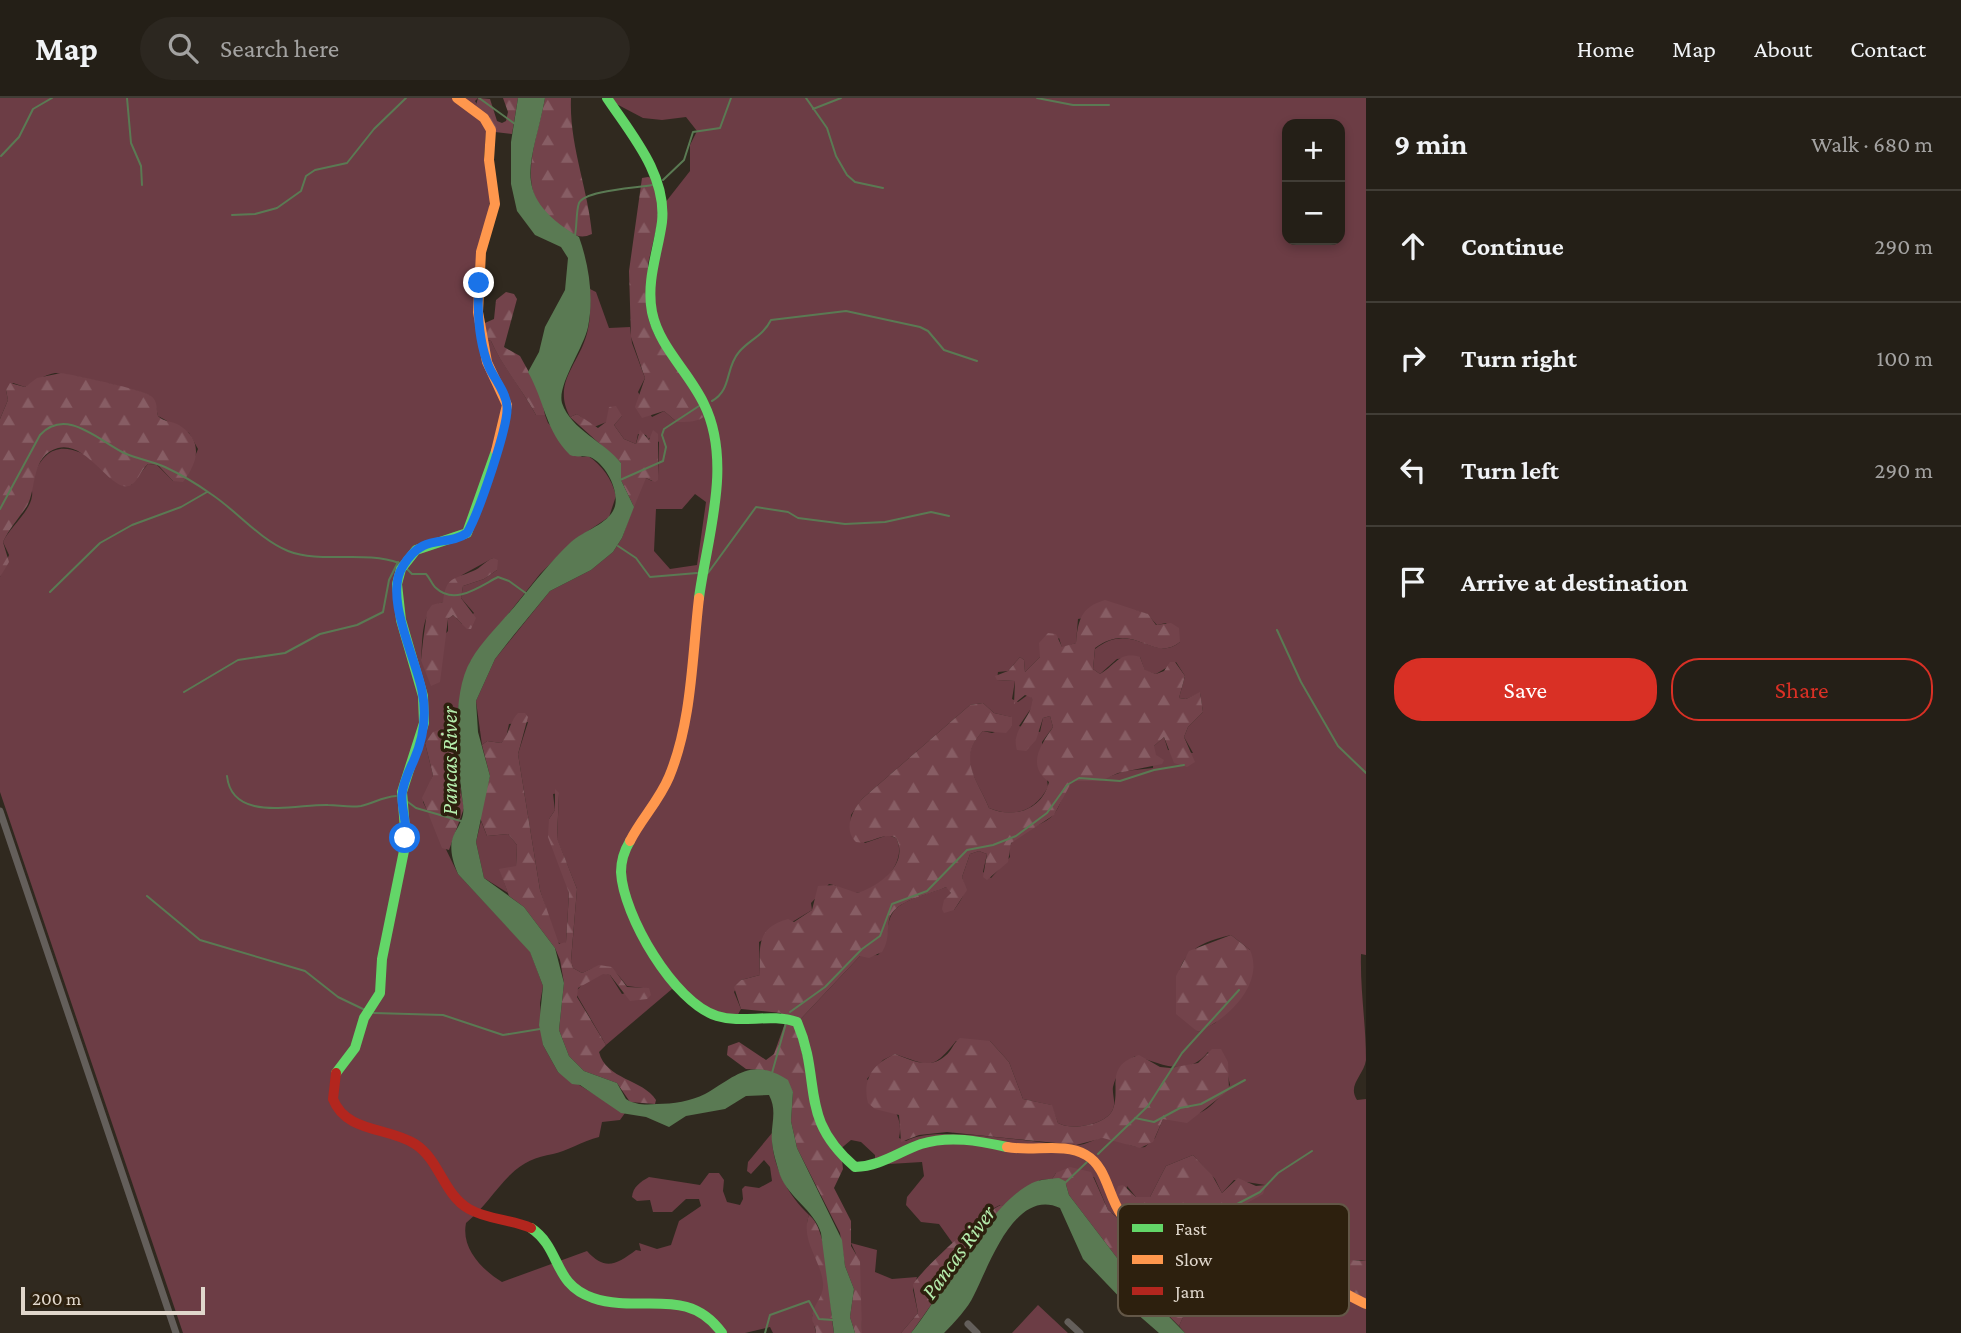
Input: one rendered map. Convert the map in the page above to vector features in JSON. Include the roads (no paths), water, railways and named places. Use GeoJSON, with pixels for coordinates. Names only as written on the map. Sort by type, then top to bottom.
{"type":"FeatureCollection","features":[{"type":"Feature","properties":{"kind":"street"},"geometry":{"type":"LineString","coordinates":[[457,98],[484,118],[492,130],[489,160],[495,204],[481,253],[478,312],[488,362],[505,398],[507,411],[495,456],[467,533],[457,538],[434,540],[418,549],[401,569],[397,583],[400,610],[422,691],[424,725],[402,794],[406,831],[395,909],[382,962],[379,995],[363,1020],[354,1051],[337,1069],[332,1098],[337,1109],[358,1125],[374,1132],[403,1137],[419,1147],[451,1193],[466,1208],[516,1223],[540,1235],[562,1280],[573,1290],[615,1305],[682,1305],[708,1314],[722,1333]]}},
{"type":"Feature","properties":{"kind":"street"},"geometry":{"type":"LineString","coordinates":[[607,98],[642,155],[661,198],[662,221],[652,265],[651,311],[660,335],[691,376],[708,410],[719,458],[678,749],[659,796],[638,827],[620,866],[629,904],[665,972],[701,1010],[734,1018],[777,1016],[797,1022],[808,1047],[822,1128],[830,1143],[855,1167],[886,1163],[926,1142],[945,1139],[969,1139],[1025,1150],[1076,1151],[1087,1154],[1095,1163],[1118,1209]]}},
{"type":"Feature","properties":{"kind":"street"},"geometry":{"type":"LineString","coordinates":[[0,811],[176,1333]]}},
{"type":"Feature","properties":{"kind":"street"},"geometry":{"type":"LineString","coordinates":[[1349,1296],[1366,1304]]}},
{"type":"Feature","properties":{"kind":"street"},"geometry":{"type":"LineString","coordinates":[[1068,1322],[1080,1333]]}},
{"type":"Feature","properties":{"kind":"street"},"geometry":{"type":"LineString","coordinates":[[968,1324],[977,1333]]}},
{"type":"Feature","properties":{"kind":"waterway"},"geometry":{"type":"LineString","coordinates":[[1,156],[19,137],[33,109],[52,98]]}},
{"type":"Feature","properties":{"kind":"waterway"},"geometry":{"type":"LineString","coordinates":[[127,98],[131,143],[141,166],[142,185]]}},
{"type":"Feature","properties":{"kind":"waterway"},"geometry":{"type":"LineString","coordinates":[[232,215],[255,214],[277,208],[301,191],[306,176],[315,170],[347,163],[374,129],[406,98]]}},
{"type":"Feature","properties":{"kind":"waterway"},"geometry":{"type":"LineString","coordinates":[[479,98],[515,124]]}},
{"type":"Feature","properties":{"kind":"waterway"},"geometry":{"type":"LineString","coordinates":[[663,180],[684,160],[693,132],[720,128],[731,98]]}},
{"type":"Feature","properties":{"kind":"waterway"},"geometry":{"type":"LineString","coordinates":[[806,98],[827,128],[836,156],[847,175],[855,182],[883,188]]}},
{"type":"Feature","properties":{"kind":"waterway"},"geometry":{"type":"LineString","coordinates":[[813,109],[841,98]]}},
{"type":"Feature","properties":{"kind":"waterway"},"geometry":{"type":"LineString","coordinates":[[1037,98],[1073,105],[1109,105]]}},
{"type":"Feature","properties":{"kind":"waterway"},"geometry":{"type":"LineString","coordinates":[[575,235],[578,206],[583,199],[601,192],[652,185]]}},
{"type":"Feature","properties":{"kind":"waterway"},"geometry":{"type":"LineString","coordinates":[[712,401],[723,391],[739,352],[764,330],[771,320],[846,311],[920,327],[928,331],[944,350],[977,361]]}},
{"type":"Feature","properties":{"kind":"waterway"},"geometry":{"type":"LineString","coordinates":[[620,480],[663,461],[666,447],[662,435],[664,429],[699,406]]}},
{"type":"Feature","properties":{"kind":"waterway"},"geometry":{"type":"LineString","coordinates":[[0,509],[40,435],[50,427],[71,425],[93,434],[124,453],[160,465],[188,479],[221,501],[267,539],[288,551],[314,557],[372,557],[399,563]]}},
{"type":"Feature","properties":{"kind":"waterway"},"geometry":{"type":"LineString","coordinates":[[50,592],[100,543],[132,525],[181,507],[207,492]]}},
{"type":"Feature","properties":{"kind":"waterway"},"geometry":{"type":"LineString","coordinates":[[708,573],[756,507],[788,512],[798,518],[845,524],[885,522],[931,512],[949,516]]}},
{"type":"Feature","properties":{"kind":"waterway"},"geometry":{"type":"LineString","coordinates":[[618,546],[636,558],[650,577],[697,573]]}},
{"type":"Feature","properties":{"kind":"waterway"},"geometry":{"type":"LineString","coordinates":[[184,692],[238,660],[285,653],[320,634],[357,625],[383,612],[389,580],[398,562]]}},
{"type":"Feature","properties":{"kind":"waterway"},"geometry":{"type":"LineString","coordinates":[[407,569],[412,574],[426,574],[436,588],[451,595],[467,593],[498,577],[509,581],[527,594]]}},
{"type":"Feature","properties":{"kind":"waterway"},"geometry":{"type":"LineString","coordinates":[[1277,630],[1301,682],[1338,746],[1366,773]]}},
{"type":"Feature","properties":{"kind":"waterway"},"geometry":{"type":"LineString","coordinates":[[790,1012],[825,987],[862,949],[880,936],[892,904],[927,891],[967,850],[993,845],[1016,836],[1047,813],[1067,785],[1079,778],[1120,781],[1154,770],[1184,765]]}},
{"type":"Feature","properties":{"kind":"waterway"},"geometry":{"type":"LineString","coordinates":[[227,776],[231,791],[240,800],[267,808],[328,805],[357,807],[396,796]]}},
{"type":"Feature","properties":{"kind":"waterway","name":"Pancas River"},"geometry":{"type":"LineString","coordinates":[[408,802],[416,808],[461,821]]}},
{"type":"Feature","properties":{"kind":"waterway"},"geometry":{"type":"LineString","coordinates":[[147,896],[200,940],[305,971],[338,997],[365,1010]]}},
{"type":"Feature","properties":{"kind":"waterway"},"geometry":{"type":"LineString","coordinates":[[1098,1154],[1148,1106],[1182,1053],[1239,990]]}},
{"type":"Feature","properties":{"kind":"waterway"},"geometry":{"type":"LineString","coordinates":[[374,1013],[443,1015],[503,1035],[540,1029]]}},
{"type":"Feature","properties":{"kind":"waterway"},"geometry":{"type":"LineString","coordinates":[[772,1073],[786,1023]]}},
{"type":"Feature","properties":{"kind":"waterway"},"geometry":{"type":"LineString","coordinates":[[1135,1118],[1154,1122],[1180,1108],[1201,1104],[1245,1080]]}},
{"type":"Feature","properties":{"kind":"waterway"},"geometry":{"type":"LineString","coordinates":[[1237,1204],[1260,1192],[1278,1173],[1312,1151]]}},
{"type":"Feature","properties":{"kind":"waterway"},"geometry":{"type":"LineString","coordinates":[[1065,1183],[1087,1162]]}},
{"type":"Feature","properties":{"kind":"waterway"},"geometry":{"type":"LineString","coordinates":[[765,1333],[770,1315],[809,1301],[819,1319],[833,1320]]}}]}
